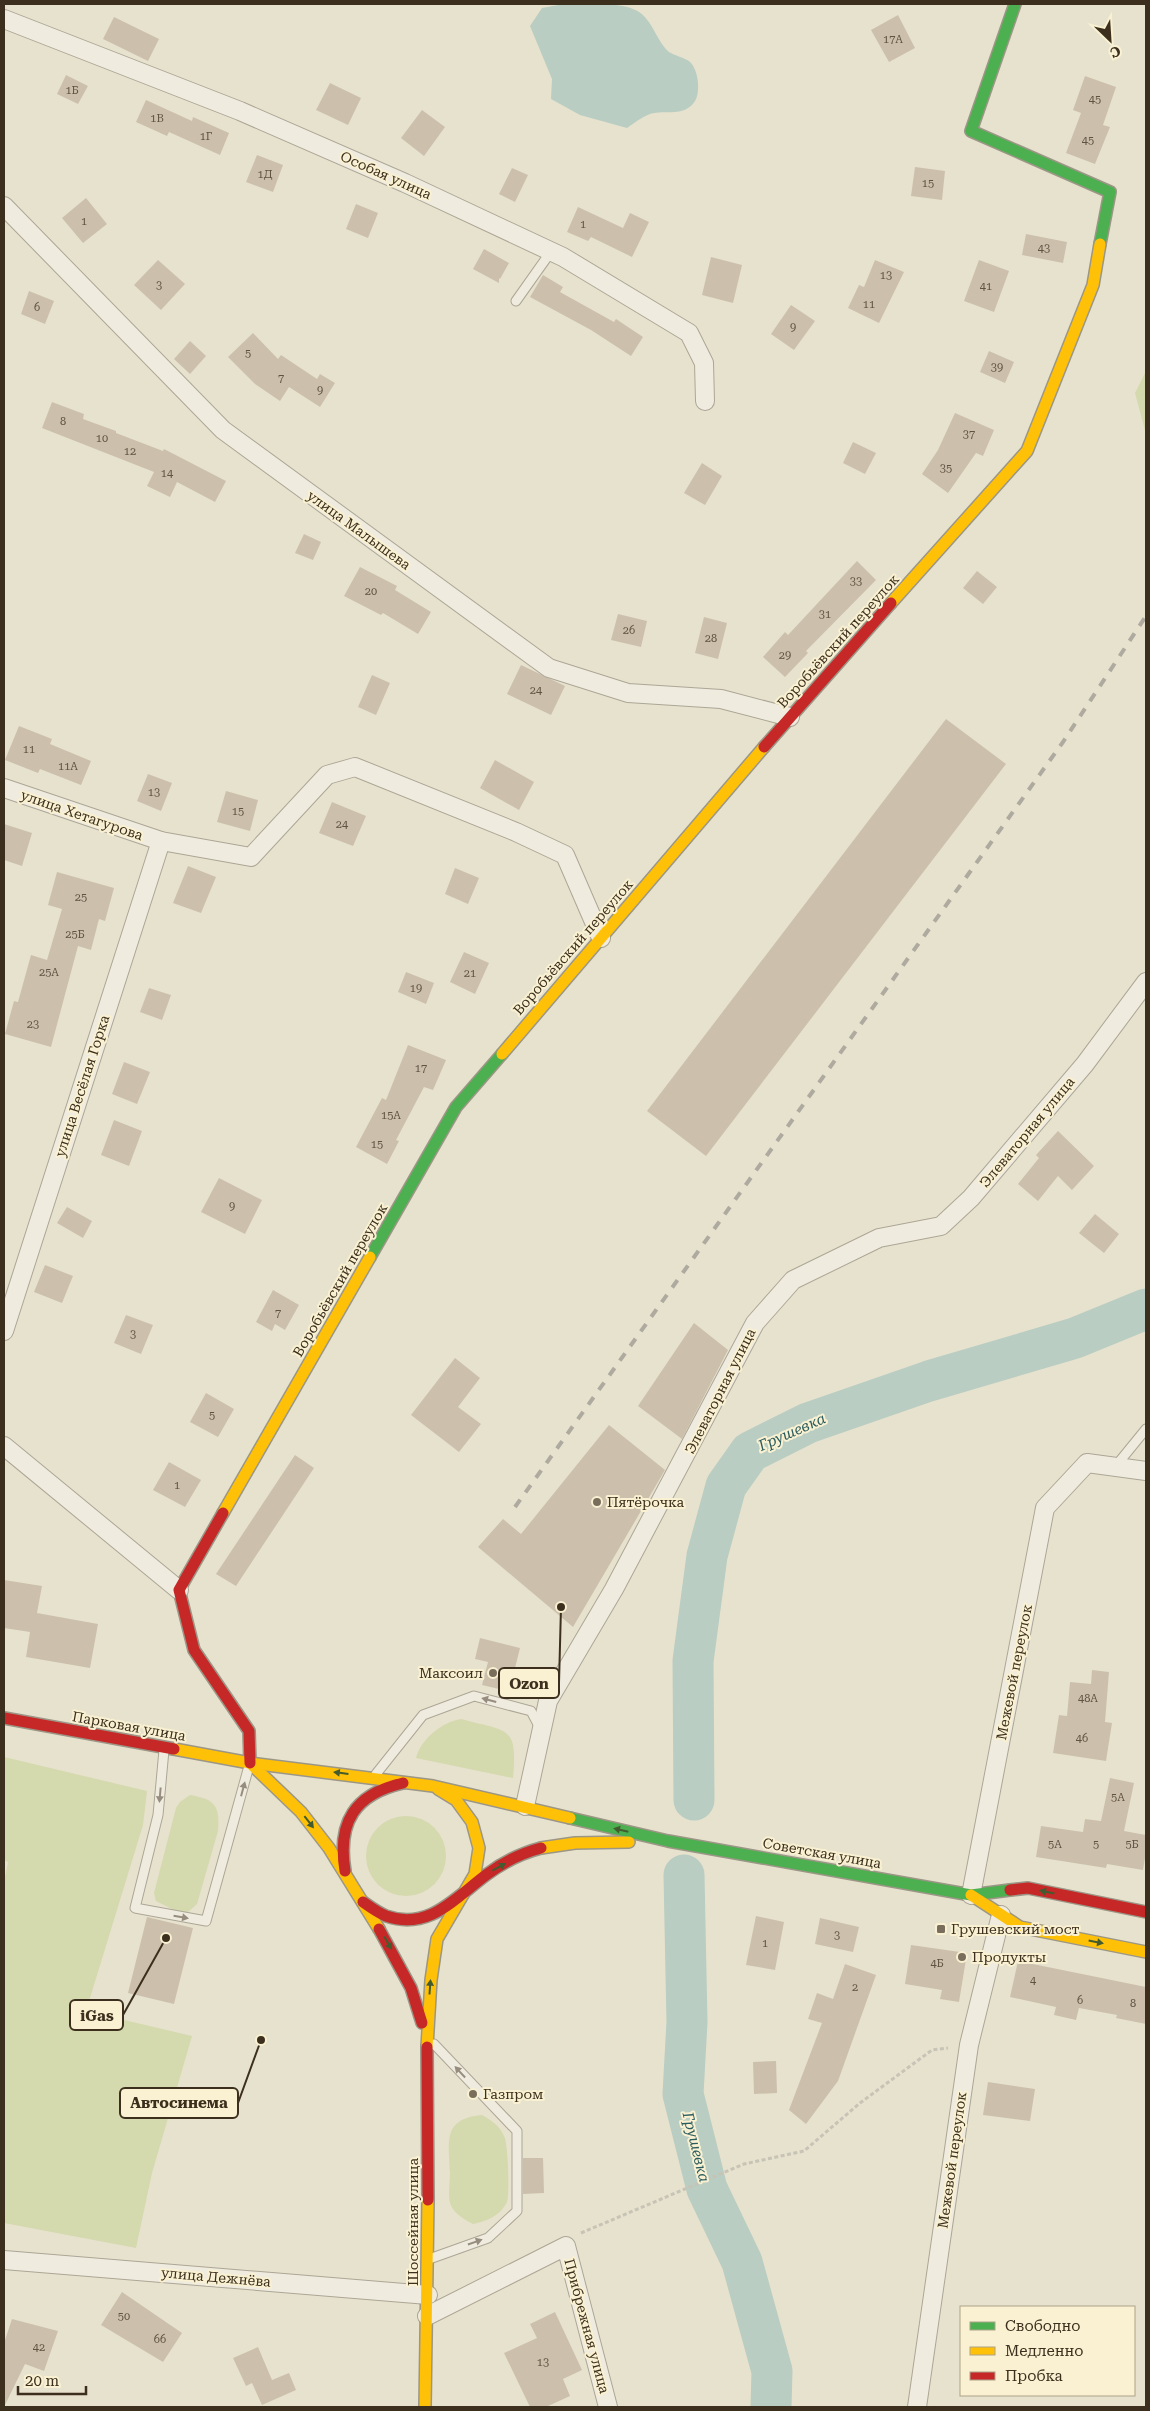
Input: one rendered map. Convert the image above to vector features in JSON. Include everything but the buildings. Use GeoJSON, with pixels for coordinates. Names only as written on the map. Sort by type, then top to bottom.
{"type":"FeatureCollection","features":[{"type":"Feature","properties":{"kind":"main road","name":"Воробьёвский переулок"},"geometry":{"type":"LineString","coordinates":[[179,1590],[456,1107],[790,716],[1027,451],[1093,285],[1110,192],[971,130],[1015,4]]}},
{"type":"Feature","properties":{"kind":"main road"},"geometry":{"type":"LineString","coordinates":[[179,1590],[194,1650],[249,1731],[250,1762],[301,1812],[329,1848],[347,1880],[391,1948],[411,1988],[427,2036]]}},
{"type":"Feature","properties":{"kind":"main road","name":"Парковая улица"},"geometry":{"type":"LineString","coordinates":[[4,1718],[250,1762],[373,1777]]}},
{"type":"Feature","properties":{"kind":"main road","name":"Советская улица"},"geometry":{"type":"LineString","coordinates":[[373,1777],[433,1786],[668,1841],[971,1895],[1028,1888],[1146,1912]]}},
{"type":"Feature","properties":{"kind":"main road"},"geometry":{"type":"LineString","coordinates":[[347,1880],[340,1854],[345,1827],[359,1804],[380,1788],[407,1782]]}},
{"type":"Feature","properties":{"kind":"main road"},"geometry":{"type":"LineString","coordinates":[[427,2036],[430,1980],[437,1939],[475,1874],[479,1848],[472,1822],[456,1800],[433,1786]]}},
{"type":"Feature","properties":{"kind":"main road","name":"Советская улица"},"geometry":{"type":"LineString","coordinates":[[460,1897],[483,1876],[523,1854],[547,1847],[575,1843],[668,1841]]}},
{"type":"Feature","properties":{"kind":"main road","name":"Советская улица"},"geometry":{"type":"LineString","coordinates":[[971,1895],[1020,1927],[1146,1952]]}},
{"type":"Feature","properties":{"kind":"main road"},"geometry":{"type":"LineString","coordinates":[[363,1902],[386,1916],[413,1920],[439,1913],[460,1897]]}},
{"type":"Feature","properties":{"kind":"main road","name":"Шоссейная улица"},"geometry":{"type":"LineString","coordinates":[[425,2407],[429,2258],[427,2036]]}},
{"type":"Feature","properties":{"kind":"street","name":"Особая улица"},"geometry":{"type":"LineString","coordinates":[[4,20],[240,111],[405,183],[550,253],[563,257],[689,333],[704,363],[705,401]]}},
{"type":"Feature","properties":{"kind":"street","name":"улица Малышева"},"geometry":{"type":"LineString","coordinates":[[4,206],[223,430],[549,668],[628,693],[721,699],[790,716]]}},
{"type":"Feature","properties":{"kind":"street","name":"улица Хетагурова"},"geometry":{"type":"LineString","coordinates":[[4,788],[161,841],[251,857],[327,775],[355,767],[516,832],[565,855],[601,938]]}},
{"type":"Feature","properties":{"kind":"street","name":"улица Весёлая Горка"},"geometry":{"type":"LineString","coordinates":[[4,1330],[161,841]]}},
{"type":"Feature","properties":{"kind":"street","name":"Элеваторная улица"},"geometry":{"type":"LineString","coordinates":[[525,1806],[548,1701],[614,1589],[755,1323],[793,1280],[879,1238],[941,1226],[971,1198],[1078,1071],[1146,982]]}},
{"type":"Feature","properties":{"kind":"street"},"geometry":{"type":"LineString","coordinates":[[4,1446],[179,1590]]}},
{"type":"Feature","properties":{"kind":"street","name":"Межевой переулок"},"geometry":{"type":"LineString","coordinates":[[971,1895],[1045,1508],[1087,1463],[1115,1467]]}},
{"type":"Feature","properties":{"kind":"street"},"geometry":{"type":"LineString","coordinates":[[1115,1467],[1146,1471]]}},
{"type":"Feature","properties":{"kind":"street","name":"Межевой переулок"},"geometry":{"type":"LineString","coordinates":[[917,2407],[969,2045],[1001,1915]]}},
{"type":"Feature","properties":{"kind":"street"},"geometry":{"type":"LineString","coordinates":[[427,2316],[566,2246]]}},
{"type":"Feature","properties":{"kind":"street","name":"Прибрежная улица"},"geometry":{"type":"LineString","coordinates":[[566,2246],[608,2407]]}},
{"type":"Feature","properties":{"kind":"street","name":"улица Дежнёва"},"geometry":{"type":"LineString","coordinates":[[4,2260],[428,2295]]}},
{"type":"Feature","properties":{"kind":"lane"},"geometry":{"type":"LineString","coordinates":[[516,301],[550,253]]}},
{"type":"Feature","properties":{"kind":"lane"},"geometry":{"type":"LineString","coordinates":[[1115,1467],[1146,1428]]}},
{"type":"Feature","properties":{"kind":"lane"},"geometry":{"type":"LineString","coordinates":[[373,1777],[423,1715],[474,1696],[531,1711],[541,1731]]}},
{"type":"Feature","properties":{"kind":"lane"},"geometry":{"type":"LineString","coordinates":[[164,1747],[158,1815],[135,1908],[171,1915],[206,1921],[250,1762]]}},
{"type":"Feature","properties":{"kind":"lane"},"geometry":{"type":"LineString","coordinates":[[427,2036],[517,2131],[517,2211],[488,2238],[429,2258]]}},
{"type":"Feature","properties":{"kind":"path"},"geometry":{"type":"LineString","coordinates":[[566,2246],[583,2231],[744,2164],[804,2151],[860,2103],[932,2050],[969,2045]]}},
{"type":"Feature","properties":{"kind":"green space"},"geometry":{"type":"Polygon","coordinates":[[[1146,371],[1146,434],[1135,393],[1146,371]]]}},
{"type":"Feature","properties":{"kind":"green space"},"geometry":{"type":"Polygon","coordinates":[[[461,1719],[499,1729],[506,1733],[511,1739],[513,1748],[513,1778],[416,1758],[422,1744],[433,1732],[461,1719]]]}},
{"type":"Feature","properties":{"kind":"green space"},"geometry":{"type":"Polygon","coordinates":[[[4,1757],[147,1791],[143,1825],[86,2011],[192,2036],[152,2173],[136,2248],[4,2223],[4,1882],[8,1862],[4,1860],[4,1757]]]}},
{"type":"Feature","properties":{"kind":"green space"},"geometry":{"type":"Polygon","coordinates":[[[190,1795],[205,1799],[214,1805],[218,1815],[218,1831],[197,1904],[188,1912],[178,1912],[156,1901],[154,1893],[176,1808],[180,1802],[190,1795]]]}},
{"type":"Feature","properties":{"kind":"green space"},"geometry":{"type":"Polygon","coordinates":[[[406,1816],[421,1819],[434,1828],[443,1841],[446,1856],[443,1871],[434,1884],[421,1893],[406,1896],[391,1893],[378,1884],[369,1871],[366,1856],[369,1841],[378,1828],[391,1819],[406,1816]]]}},
{"type":"Feature","properties":{"kind":"green space"},"geometry":{"type":"Polygon","coordinates":[[[482,2115],[498,2126],[505,2140],[507,2148],[508,2198],[504,2207],[497,2214],[473,2224],[456,2213],[450,2203],[449,2141],[454,2127],[460,2121],[482,2115]]]}},
{"type":"Feature","properties":{"kind":"shaded area"},"geometry":{"type":"Polygon","coordinates":[[[564,4],[623,6],[639,12],[648,21],[661,43],[669,52],[688,60],[693,65],[697,75],[698,87],[695,101],[686,110],[650,114],[627,128],[580,115],[551,99],[552,79],[530,26],[542,8],[564,4]]]}},
{"type":"Feature","properties":{"kind":"waterway","name":"Грушевка"},"geometry":{"type":"LineString","coordinates":[[694,1800],[693,1661],[707,1556],[726,1486],[750,1452],[808,1423],[929,1381],[1075,1338],[1146,1309]]}},
{"type":"Feature","properties":{"kind":"waterway","name":"Грушевка"},"geometry":{"type":"LineString","coordinates":[[684,1875],[687,2022],[683,2094],[707,2189],[742,2262],[772,2371],[771,2407]]}},
{"type":"Feature","properties":{"kind":"railway"},"geometry":{"type":"LineString","coordinates":[[515,1507],[1063,742],[1146,616]]}},
{"type":"Feature","properties":{"kind":"traffic: fast"},"geometry":{"type":"LineString","coordinates":[[1015,4],[971,131],[1110,192],[1100,244]]}},
{"type":"Feature","properties":{"kind":"traffic: fast"},"geometry":{"type":"LineString","coordinates":[[370,1257],[456,1107],[502,1054]]}},
{"type":"Feature","properties":{"kind":"traffic: fast"},"geometry":{"type":"LineString","coordinates":[[570,1818],[668,1841],[971,1895],[1010,1890]]}},
{"type":"Feature","properties":{"kind":"traffic: slow"},"geometry":{"type":"LineString","coordinates":[[891,603],[1027,451],[1093,285],[1100,244]]}},
{"type":"Feature","properties":{"kind":"traffic: slow"},"geometry":{"type":"LineString","coordinates":[[502,1054],[764,747]]}},
{"type":"Feature","properties":{"kind":"traffic: slow"},"geometry":{"type":"LineString","coordinates":[[223,1513],[370,1257]]}},
{"type":"Feature","properties":{"kind":"traffic: slow"},"geometry":{"type":"LineString","coordinates":[[174,1749],[250,1763],[433,1786],[570,1818]]}},
{"type":"Feature","properties":{"kind":"traffic: slow"},"geometry":{"type":"LineString","coordinates":[[250,1763],[301,1812],[329,1848],[379,1929]]}},
{"type":"Feature","properties":{"kind":"traffic: slow"},"geometry":{"type":"LineString","coordinates":[[427,2047],[431,1980],[437,1939],[475,1874],[479,1848],[472,1822],[456,1800],[438,1789]]}},
{"type":"Feature","properties":{"kind":"traffic: slow"},"geometry":{"type":"LineString","coordinates":[[541,1848],[575,1843],[629,1842]]}},
{"type":"Feature","properties":{"kind":"traffic: slow"},"geometry":{"type":"LineString","coordinates":[[971,1895],[1020,1927],[1146,1952]]}},
{"type":"Feature","properties":{"kind":"traffic: slow"},"geometry":{"type":"LineString","coordinates":[[425,2407],[428,2200]]}},
{"type":"Feature","properties":{"kind":"traffic: jam"},"geometry":{"type":"LineString","coordinates":[[764,747],[891,603]]}},
{"type":"Feature","properties":{"kind":"traffic: jam"},"geometry":{"type":"LineString","coordinates":[[223,1513],[179,1590],[194,1650],[249,1731],[250,1763]]}},
{"type":"Feature","properties":{"kind":"traffic: jam"},"geometry":{"type":"LineString","coordinates":[[4,1718],[174,1749]]}},
{"type":"Feature","properties":{"kind":"traffic: jam"},"geometry":{"type":"LineString","coordinates":[[345,1871],[344,1838],[347,1825],[353,1813],[361,1803],[373,1794],[403,1783]]}},
{"type":"Feature","properties":{"kind":"traffic: jam"},"geometry":{"type":"LineString","coordinates":[[363,1902],[386,1916],[401,1919],[415,1919],[428,1916],[452,1902],[499,1866],[541,1848]]}},
{"type":"Feature","properties":{"kind":"traffic: jam"},"geometry":{"type":"LineString","coordinates":[[1010,1890],[1028,1888],[1146,1912]]}},
{"type":"Feature","properties":{"kind":"traffic: jam"},"geometry":{"type":"LineString","coordinates":[[379,1929],[411,1988],[422,2023]]}},
{"type":"Feature","properties":{"kind":"traffic: jam"},"geometry":{"type":"LineString","coordinates":[[427,2047],[428,2200]]}},
{"type":"Feature","properties":{"kind":"place","name":"Пятёрочка"},"geometry":{"type":"Point","coordinates":[597,1502]}},
{"type":"Feature","properties":{"kind":"place","name":"Ozon"},"geometry":{"type":"Point","coordinates":[561,1607]}},
{"type":"Feature","properties":{"kind":"place","name":"Максоил"},"geometry":{"type":"Point","coordinates":[493,1673]}},
{"type":"Feature","properties":{"kind":"place","name":"Грушевский мост"},"geometry":{"type":"Point","coordinates":[941,1929]}},
{"type":"Feature","properties":{"kind":"place","name":"iGas"},"geometry":{"type":"Point","coordinates":[166,1938]}},
{"type":"Feature","properties":{"kind":"place","name":"Продукты"},"geometry":{"type":"Point","coordinates":[962,1957]}},
{"type":"Feature","properties":{"kind":"place","name":"Автосинема"},"geometry":{"type":"Point","coordinates":[261,2040]}},
{"type":"Feature","properties":{"kind":"place","name":"Газпром"},"geometry":{"type":"Point","coordinates":[473,2094]}}]}
